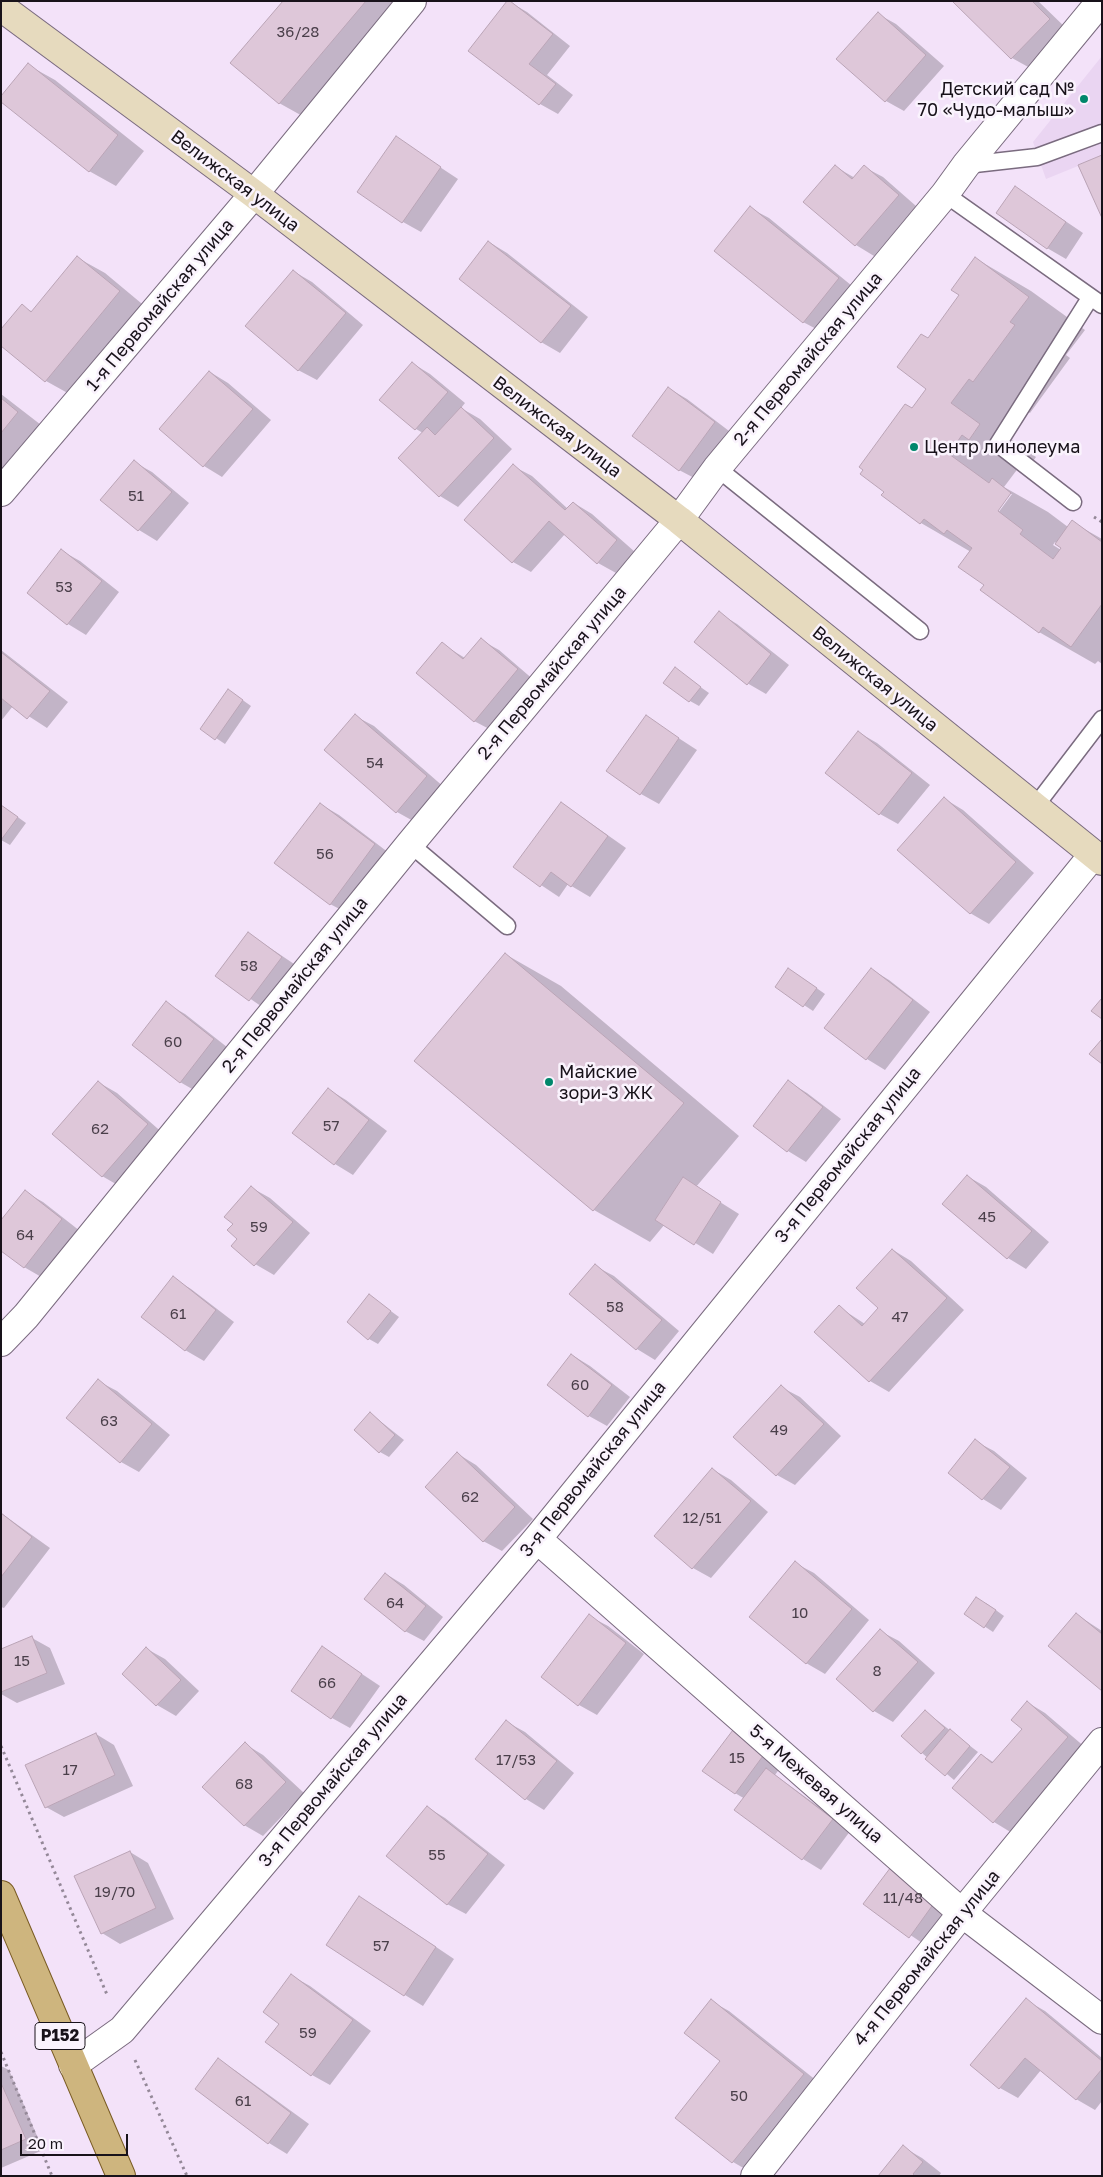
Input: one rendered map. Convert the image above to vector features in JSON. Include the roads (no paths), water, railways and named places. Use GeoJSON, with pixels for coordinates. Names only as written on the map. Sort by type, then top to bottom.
{"type":"FeatureCollection","features":[{"type":"Feature","properties":{"kind":"main road","name":"Р152"},"geometry":{"type":"LineString","coordinates":[[1,1895],[121,2176]]}},
{"type":"Feature","properties":{"kind":"street","name":"1-я Первомайская улица"},"geometry":{"type":"LineString","coordinates":[[1,492],[254,194],[412,1]]}},
{"type":"Feature","properties":{"kind":"street","name":"2-я Первомайская улица"},"geometry":{"type":"LineString","coordinates":[[1,1342],[26,1316],[410,844],[679,520],[717,468],[945,194],[966,165],[1101,1]]}},
{"type":"Feature","properties":{"kind":"street","name":"Велижская улица"},"geometry":{"type":"LineString","coordinates":[[1,7],[254,194],[679,520],[1098,858]]}},
{"type":"Feature","properties":{"kind":"street","name":"3-я Первомайская улица"},"geometry":{"type":"LineString","coordinates":[[73,2065],[122,2030],[537,1539],[1098,858]]}},
{"type":"Feature","properties":{"kind":"street","name":"5-я Межевая улица"},"geometry":{"type":"LineString","coordinates":[[537,1539],[962,1913],[1102,2020]]}},
{"type":"Feature","properties":{"kind":"street","name":"4-я Первомайская улица"},"geometry":{"type":"LineString","coordinates":[[755,2176],[962,1913],[1102,1742]]}},
{"type":"Feature","properties":{"kind":"lane"},"geometry":{"type":"LineString","coordinates":[[966,165],[1037,157],[1102,133]]}},
{"type":"Feature","properties":{"kind":"lane"},"geometry":{"type":"LineString","coordinates":[[945,194],[1096,301],[998,444],[1073,502]]}},
{"type":"Feature","properties":{"kind":"lane"},"geometry":{"type":"LineString","coordinates":[[717,468],[920,631]]}},
{"type":"Feature","properties":{"kind":"lane"},"geometry":{"type":"LineString","coordinates":[[1034,808],[1102,719]]}},
{"type":"Feature","properties":{"kind":"lane"},"geometry":{"type":"LineString","coordinates":[[410,844],[507,926]]}},
{"type":"Feature","properties":{"kind":"place","name":"Детский сад № 70 «Чудо-малыш»"},"geometry":{"type":"Point","coordinates":[1084,99]}},
{"type":"Feature","properties":{"kind":"place","name":"Центр линолеума"},"geometry":{"type":"Point","coordinates":[914,447]}},
{"type":"Feature","properties":{"kind":"place","name":"Майские зори-3 ЖК"},"geometry":{"type":"Point","coordinates":[549,1082]}}]}
